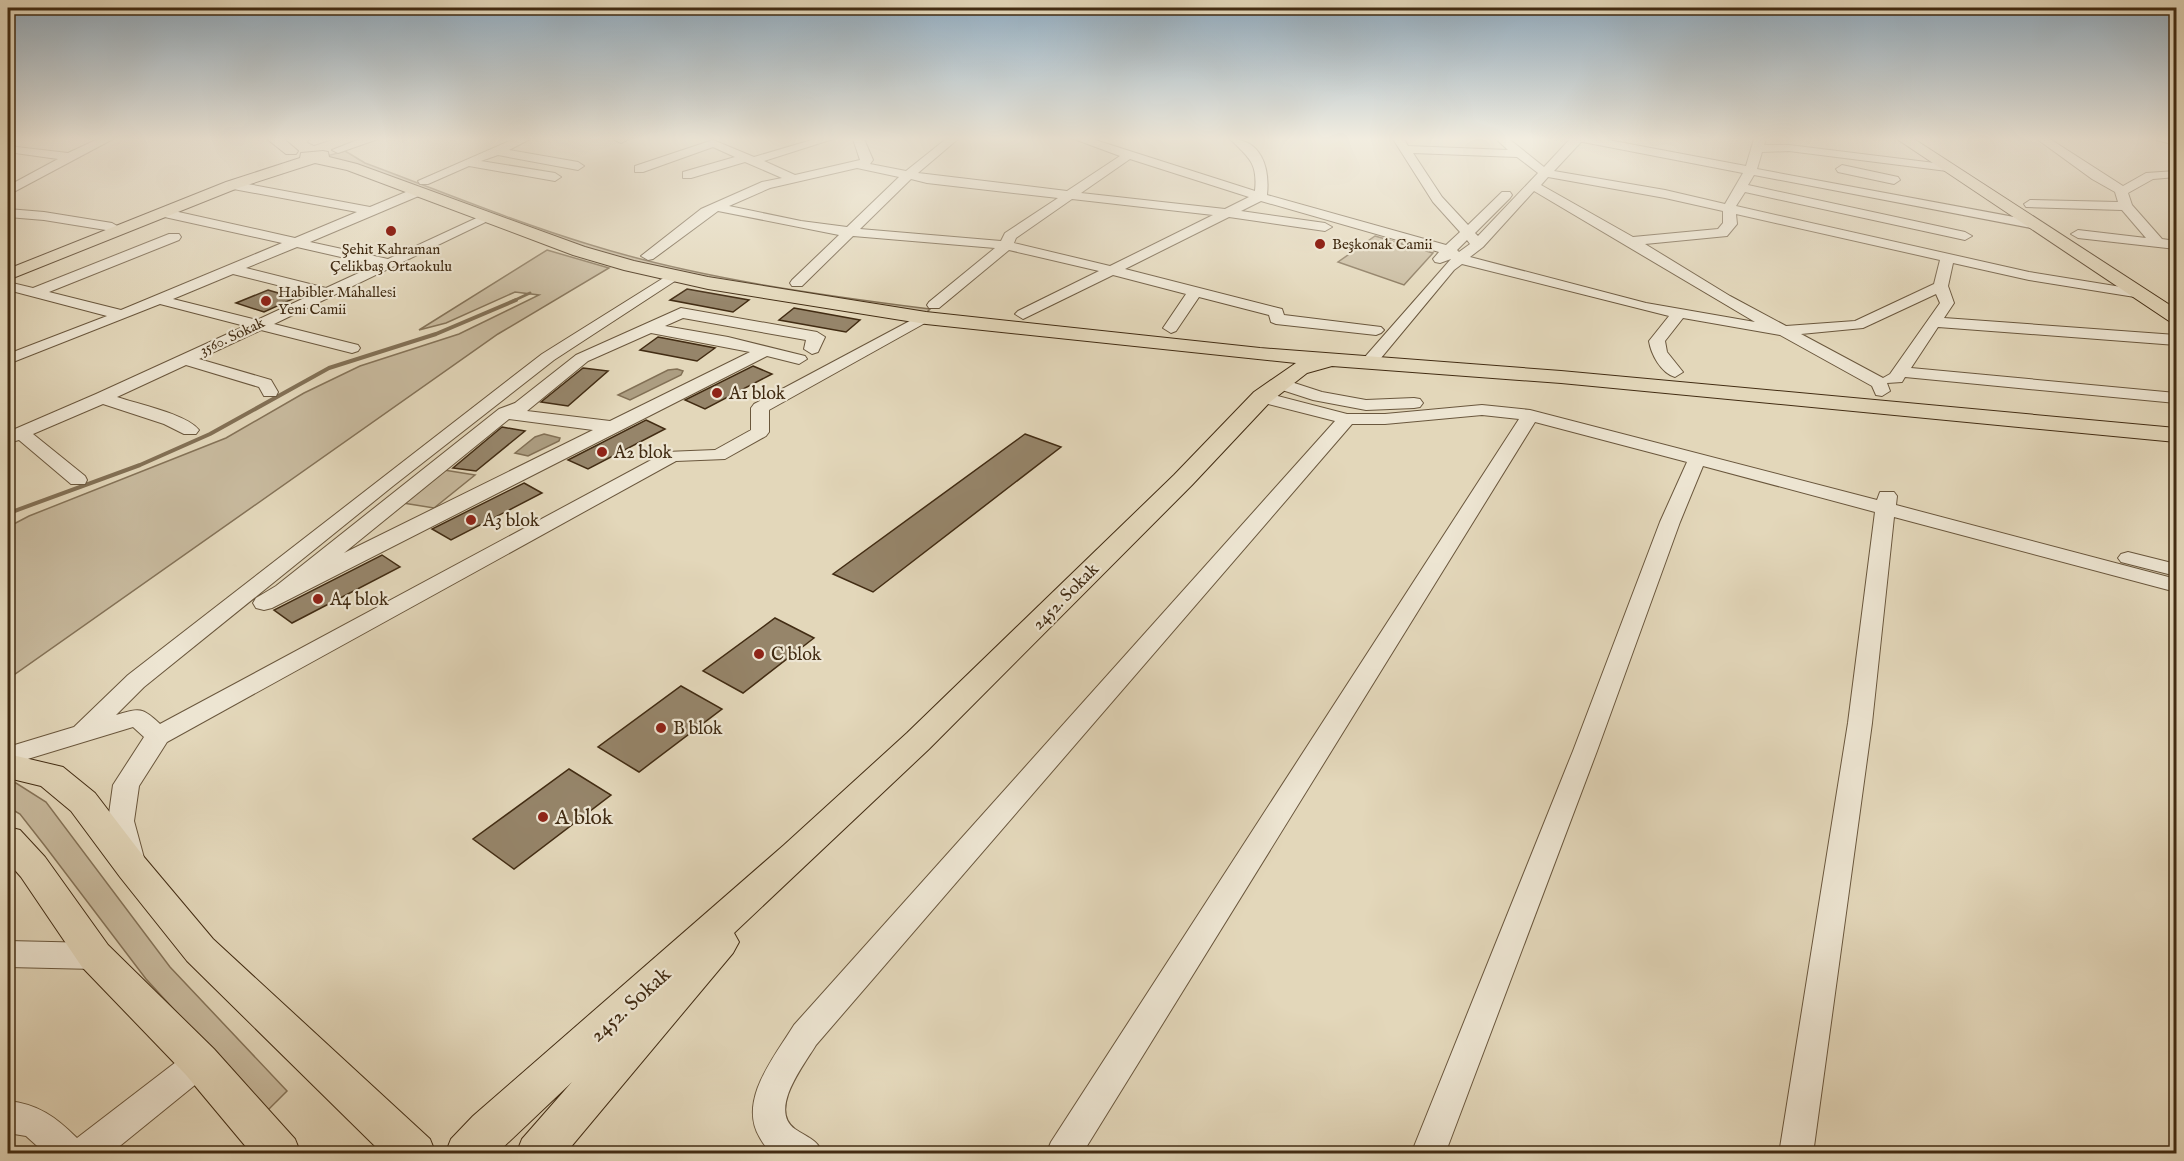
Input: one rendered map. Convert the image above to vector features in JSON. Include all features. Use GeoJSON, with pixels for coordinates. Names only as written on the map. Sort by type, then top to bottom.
{"type":"FeatureCollection","features":[{"type":"Feature","properties":{"kind":"main road"},"geometry":{"type":"LineString","coordinates":[[8,268],[195,193]]}},
{"type":"Feature","properties":{"kind":"main road"},"geometry":{"type":"LineString","coordinates":[[8,275],[211,193]]}},
{"type":"Feature","properties":{"kind":"main road"},"geometry":{"type":"LineString","coordinates":[[434,193],[488,218],[599,258],[673,276],[930,311],[1300,369],[1367,343],[2176,435]]}},
{"type":"Feature","properties":{"kind":"main road"},"geometry":{"type":"LineString","coordinates":[[440,193],[597,243],[648,256],[797,283],[930,311],[1023,314],[1240,334]]}},
{"type":"Feature","properties":{"kind":"main road"},"geometry":{"type":"LineString","coordinates":[[1988,193],[2176,317]]}},
{"type":"Feature","properties":{"kind":"main road"},"geometry":{"type":"LineString","coordinates":[[2013,193],[2176,298]]}},
{"type":"Feature","properties":{"kind":"main road","name":"2452. Sokak"},"geometry":{"type":"LineString","coordinates":[[466,1154],[488,1131],[796,855],[918,741],[1183,480],[1273,365],[1321,340],[1367,343]]}},
{"type":"Feature","properties":{"kind":"main road"},"geometry":{"type":"LineString","coordinates":[[1273,365],[1367,343],[1675,372],[1881,387],[2176,421]]}},
{"type":"Feature","properties":{"kind":"main road"},"geometry":{"type":"LineString","coordinates":[[8,766],[51,776],[83,802],[132,867],[200,950],[416,1154]]}},
{"type":"Feature","properties":{"kind":"main road"},"geometry":{"type":"LineString","coordinates":[[8,840],[33,867],[95,956],[200,1062],[280,1154]]}},
{"type":"Feature","properties":{"kind":"main road","name":"2452. Sokak"},"geometry":{"type":"LineString","coordinates":[[537,1154],[796,855]]}},
{"type":"Feature","properties":{"kind":"street"},"geometry":{"type":"LineString","coordinates":[[279,193],[370,211]]}},
{"type":"Feature","properties":{"kind":"street"},"geometry":{"type":"LineString","coordinates":[[8,359],[160,300],[407,193]]}},
{"type":"Feature","properties":{"kind":"street"},"geometry":{"type":"LineString","coordinates":[[648,256],[715,207],[747,193]]}},
{"type":"Feature","properties":{"kind":"street"},"geometry":{"type":"LineString","coordinates":[[797,283],[890,193]]}},
{"type":"Feature","properties":{"kind":"street"},"geometry":{"type":"LineString","coordinates":[[1054,193],[1226,213],[1345,230],[1381,232]]}},
{"type":"Feature","properties":{"kind":"street"},"geometry":{"type":"LineString","coordinates":[[132,867],[121,821],[126,785],[158,736],[672,456],[719,455],[750,438],[760,432],[760,408],[819,358],[930,311],[1006,246],[1010,236],[1073,193]]}},
{"type":"Feature","properties":{"kind":"street"},"geometry":{"type":"LineString","coordinates":[[1251,193],[1447,250],[1460,259],[1678,314],[1783,331],[1857,325],[1941,286]]}},
{"type":"Feature","properties":{"kind":"street"},"geometry":{"type":"LineString","coordinates":[[1433,193],[1478,244]]}},
{"type":"Feature","properties":{"kind":"street"},"geometry":{"type":"LineString","coordinates":[[1397,307],[1447,250],[1513,193]]}},
{"type":"Feature","properties":{"kind":"street"},"geometry":{"type":"LineString","coordinates":[[715,207],[794,225],[850,232],[951,238],[1006,246],[1112,269],[1194,293],[1277,312],[1276,319],[1367,343],[1449,267],[1478,244],[1527,193]]}},
{"type":"Feature","properties":{"kind":"street"},"geometry":{"type":"LineString","coordinates":[[1547,193],[1725,299],[1881,387],[1896,378],[1947,303],[1941,286],[1947,258]]}},
{"type":"Feature","properties":{"kind":"street"},"geometry":{"type":"LineString","coordinates":[[1658,193],[2029,276],[2141,294]]}},
{"type":"Feature","properties":{"kind":"street"},"geometry":{"type":"LineString","coordinates":[[1630,241],[1722,233],[1730,224],[1729,208],[1737,193]]}},
{"type":"Feature","properties":{"kind":"street"},"geometry":{"type":"LineString","coordinates":[[1768,193],[1965,236]]}},
{"type":"Feature","properties":{"kind":"street"},"geometry":{"type":"LineString","coordinates":[[1871,193],[2036,225]]}},
{"type":"Feature","properties":{"kind":"street"},"geometry":{"type":"LineString","coordinates":[[2121,193],[2126,206],[2158,243]]}},
{"type":"Feature","properties":{"kind":"street"},"geometry":{"type":"LineString","coordinates":[[1023,314],[1260,196]]}},
{"type":"Feature","properties":{"kind":"street"},"geometry":{"type":"LineString","coordinates":[[1437,199],[1447,250]]}},
{"type":"Feature","properties":{"kind":"street"},"geometry":{"type":"LineString","coordinates":[[2030,204],[2126,206]]}},
{"type":"Feature","properties":{"kind":"street"},"geometry":{"type":"LineString","coordinates":[[8,213],[44,216],[112,227]]}},
{"type":"Feature","properties":{"kind":"street"},"geometry":{"type":"LineString","coordinates":[[165,213],[298,241],[391,264]]}},
{"type":"Feature","properties":{"kind":"street","name":"3560. Sokak"},"geometry":{"type":"LineString","coordinates":[[15,435],[102,398],[488,218]]}},
{"type":"Feature","properties":{"kind":"street"},"geometry":{"type":"LineString","coordinates":[[2078,234],[2176,245]]}},
{"type":"Feature","properties":{"kind":"street"},"geometry":{"type":"LineString","coordinates":[[34,293],[174,237]]}},
{"type":"Feature","properties":{"kind":"street"},"geometry":{"type":"LineString","coordinates":[[231,269],[327,293]]}},
{"type":"Feature","properties":{"kind":"street"},"geometry":{"type":"LineString","coordinates":[[82,733],[136,681],[395,475],[548,357],[673,276]]}},
{"type":"Feature","properties":{"kind":"street"},"geometry":{"type":"LineString","coordinates":[[8,286],[122,315]]}},
{"type":"Feature","properties":{"kind":"street"},"geometry":{"type":"LineString","coordinates":[[1171,328],[1194,293]]}},
{"type":"Feature","properties":{"kind":"street"},"geometry":{"type":"LineString","coordinates":[[160,300],[352,348]]}},
{"type":"Feature","properties":{"kind":"street"},"geometry":{"type":"LineString","coordinates":[[284,591],[505,413],[521,407],[582,358],[681,313],[817,337],[819,358]]}},
{"type":"Feature","properties":{"kind":"street"},"geometry":{"type":"LineString","coordinates":[[1675,372],[1659,353],[1657,341],[1678,314]]}},
{"type":"Feature","properties":{"kind":"street"},"geometry":{"type":"LineString","coordinates":[[1935,322],[2176,340]]}},
{"type":"Feature","properties":{"kind":"street"},"geometry":{"type":"LineString","coordinates":[[649,328],[770,347],[819,358]]}},
{"type":"Feature","properties":{"kind":"street"},"geometry":{"type":"LineString","coordinates":[[264,603],[770,347]]}},
{"type":"Feature","properties":{"kind":"street"},"geometry":{"type":"LineString","coordinates":[[184,359],[265,384],[270,392]]}},
{"type":"Feature","properties":{"kind":"street"},"geometry":{"type":"LineString","coordinates":[[1273,365],[1347,419],[1385,419],[1482,410],[1530,415],[1697,459],[2176,570]]}},
{"type":"Feature","properties":{"kind":"street"},"geometry":{"type":"LineString","coordinates":[[1273,365],[1319,396],[1366,405],[1491,399],[1525,404],[1887,502],[2176,585]]}},
{"type":"Feature","properties":{"kind":"street"},"geometry":{"type":"LineString","coordinates":[[1900,372],[2176,398]]}},
{"type":"Feature","properties":{"kind":"street"},"geometry":{"type":"LineString","coordinates":[[102,398],[170,420],[190,430]]}},
{"type":"Feature","properties":{"kind":"street"},"geometry":{"type":"LineString","coordinates":[[505,413],[612,427]]}},
{"type":"Feature","properties":{"kind":"street"},"geometry":{"type":"LineString","coordinates":[[1063,1154],[1530,415]]}},
{"type":"Feature","properties":{"kind":"street"},"geometry":{"type":"LineString","coordinates":[[806,1154],[777,1135],[767,1116],[771,1094],[805,1035],[1347,419]]}},
{"type":"Feature","properties":{"kind":"street"},"geometry":{"type":"LineString","coordinates":[[15,435],[78,480]]}},
{"type":"Feature","properties":{"kind":"street"},"geometry":{"type":"LineString","coordinates":[[1428,1154],[1585,751],[1670,522],[1697,459]]}},
{"type":"Feature","properties":{"kind":"street"},"geometry":{"type":"LineString","coordinates":[[1796,1154],[1860,723],[1887,502]]}},
{"type":"Feature","properties":{"kind":"street"},"geometry":{"type":"LineString","coordinates":[[8,756],[138,717],[158,736]]}},
{"type":"Feature","properties":{"kind":"street"},"geometry":{"type":"LineString","coordinates":[[8,954],[95,956]]}},
{"type":"Feature","properties":{"kind":"street"},"geometry":{"type":"LineString","coordinates":[[83,1154],[200,1062]]}},
{"type":"Feature","properties":{"kind":"street"},"geometry":{"type":"LineString","coordinates":[[8,1117],[27,1118],[42,1125],[69,1154]]}},
{"type":"Feature","properties":{"kind":"shaded area"},"geometry":{"type":"Polygon","coordinates":[[[426,193],[445,193],[563,236],[673,267],[759,284],[930,309],[925,314],[688,276],[603,255],[426,193]]]}},
{"type":"Feature","properties":{"kind":"shaded area"},"geometry":{"type":"Polygon","coordinates":[[[1375,236],[1433,253],[1404,285],[1338,262],[1375,236]]]}},
{"type":"Feature","properties":{"kind":"shaded area"},"geometry":{"type":"Polygon","coordinates":[[[547,250],[609,268],[498,334],[8,679],[8,527],[29,516],[226,438],[304,393],[360,366],[459,334],[539,295],[515,292],[446,323],[419,330],[547,250]]]}},
{"type":"Feature","properties":{"kind":"shaded area"},"geometry":{"type":"Polygon","coordinates":[[[668,370],[683,371],[681,375],[630,400],[618,395],[668,370]]]}},
{"type":"Feature","properties":{"kind":"shaded area"},"geometry":{"type":"Polygon","coordinates":[[[544,434],[560,438],[559,441],[528,456],[515,453],[535,437],[544,434]]]}},
{"type":"Feature","properties":{"kind":"shaded area"},"geometry":{"type":"Polygon","coordinates":[[[444,470],[475,475],[434,508],[403,503],[444,470]]]}},
{"type":"Feature","properties":{"kind":"shaded area"},"geometry":{"type":"Polygon","coordinates":[[[8,782],[16,783],[46,802],[170,967],[287,1091],[267,1111],[146,979],[20,814],[8,807],[8,782]]]}},
{"type":"Feature","properties":{"kind":"building"},"geometry":{"type":"Polygon","coordinates":[[[687,289],[749,300],[733,312],[670,300],[687,289]]]}},
{"type":"Feature","properties":{"kind":"building","name":"Habibler Mahallesi Yeni Camii"},"geometry":{"type":"Polygon","coordinates":[[[268,290],[295,298],[264,312],[236,303],[268,290]]]}},
{"type":"Feature","properties":{"kind":"building"},"geometry":{"type":"Polygon","coordinates":[[[794,308],[860,320],[846,332],[779,320],[794,308]]]}},
{"type":"Feature","properties":{"kind":"building"},"geometry":{"type":"Polygon","coordinates":[[[658,337],[715,348],[697,361],[640,350],[658,337]]]}},
{"type":"Feature","properties":{"kind":"building","name":"A1 blok"},"geometry":{"type":"Polygon","coordinates":[[[753,366],[772,374],[705,409],[685,400],[753,366]]]}},
{"type":"Feature","properties":{"kind":"building"},"geometry":{"type":"Polygon","coordinates":[[[583,368],[608,371],[568,406],[541,402],[583,368]]]}},
{"type":"Feature","properties":{"kind":"building","name":"A2 blok"},"geometry":{"type":"Polygon","coordinates":[[[646,420],[665,429],[588,469],[568,460],[646,420]]]}},
{"type":"Feature","properties":{"kind":"building"},"geometry":{"type":"Polygon","coordinates":[[[502,427],[525,431],[476,471],[453,468],[502,427]]]}},
{"type":"Feature","properties":{"kind":"building"},"geometry":{"type":"Polygon","coordinates":[[[1025,434],[1061,447],[873,592],[833,574],[1025,434]]]}},
{"type":"Feature","properties":{"kind":"building","name":"A3 blok"},"geometry":{"type":"Polygon","coordinates":[[[524,483],[542,493],[451,540],[432,529],[524,483]]]}},
{"type":"Feature","properties":{"kind":"building","name":"A4 blok"},"geometry":{"type":"Polygon","coordinates":[[[382,555],[400,567],[292,623],[274,610],[382,555]]]}},
{"type":"Feature","properties":{"kind":"building","name":"C blok"},"geometry":{"type":"Polygon","coordinates":[[[775,618],[814,638],[743,693],[703,671],[775,618]]]}},
{"type":"Feature","properties":{"kind":"building","name":"B blok"},"geometry":{"type":"Polygon","coordinates":[[[681,686],[722,709],[639,772],[598,747],[681,686]]]}},
{"type":"Feature","properties":{"kind":"building","name":"A blok"},"geometry":{"type":"Polygon","coordinates":[[[569,769],[611,795],[514,869],[473,839],[569,769]]]}},
{"type":"Feature","properties":{"kind":"waterway"},"geometry":{"type":"LineString","coordinates":[[513,301],[530,293]]}},
{"type":"Feature","properties":{"kind":"waterway"},"geometry":{"type":"LineString","coordinates":[[9,513],[140,465],[210,434],[329,368],[436,334],[516,300]]}},
{"type":"Feature","properties":{"kind":"waterway"},"geometry":{"type":"LineString","coordinates":[[8,514],[13,512]]}},
{"type":"Feature","properties":{"kind":"place","name":"Şehit Kahraman Çelikbaş Ortaokulu"},"geometry":{"type":"Point","coordinates":[391,231]}},
{"type":"Feature","properties":{"kind":"place","name":"Beşkonak Camii"},"geometry":{"type":"Point","coordinates":[1320,244]}},
{"type":"Feature","properties":{"kind":"place","name":"Habibler Mahallesi Yeni Camii"},"geometry":{"type":"Point","coordinates":[266,301]}},
{"type":"Feature","properties":{"kind":"place","name":"A1 blok"},"geometry":{"type":"Point","coordinates":[717,393]}},
{"type":"Feature","properties":{"kind":"place","name":"A2 blok"},"geometry":{"type":"Point","coordinates":[602,452]}},
{"type":"Feature","properties":{"kind":"place","name":"A3 blok"},"geometry":{"type":"Point","coordinates":[471,520]}},
{"type":"Feature","properties":{"kind":"place","name":"A4 blok"},"geometry":{"type":"Point","coordinates":[318,599]}},
{"type":"Feature","properties":{"kind":"place","name":"C blok"},"geometry":{"type":"Point","coordinates":[759,654]}},
{"type":"Feature","properties":{"kind":"place","name":"B blok"},"geometry":{"type":"Point","coordinates":[661,728]}},
{"type":"Feature","properties":{"kind":"place","name":"A blok"},"geometry":{"type":"Point","coordinates":[543,817]}}]}
